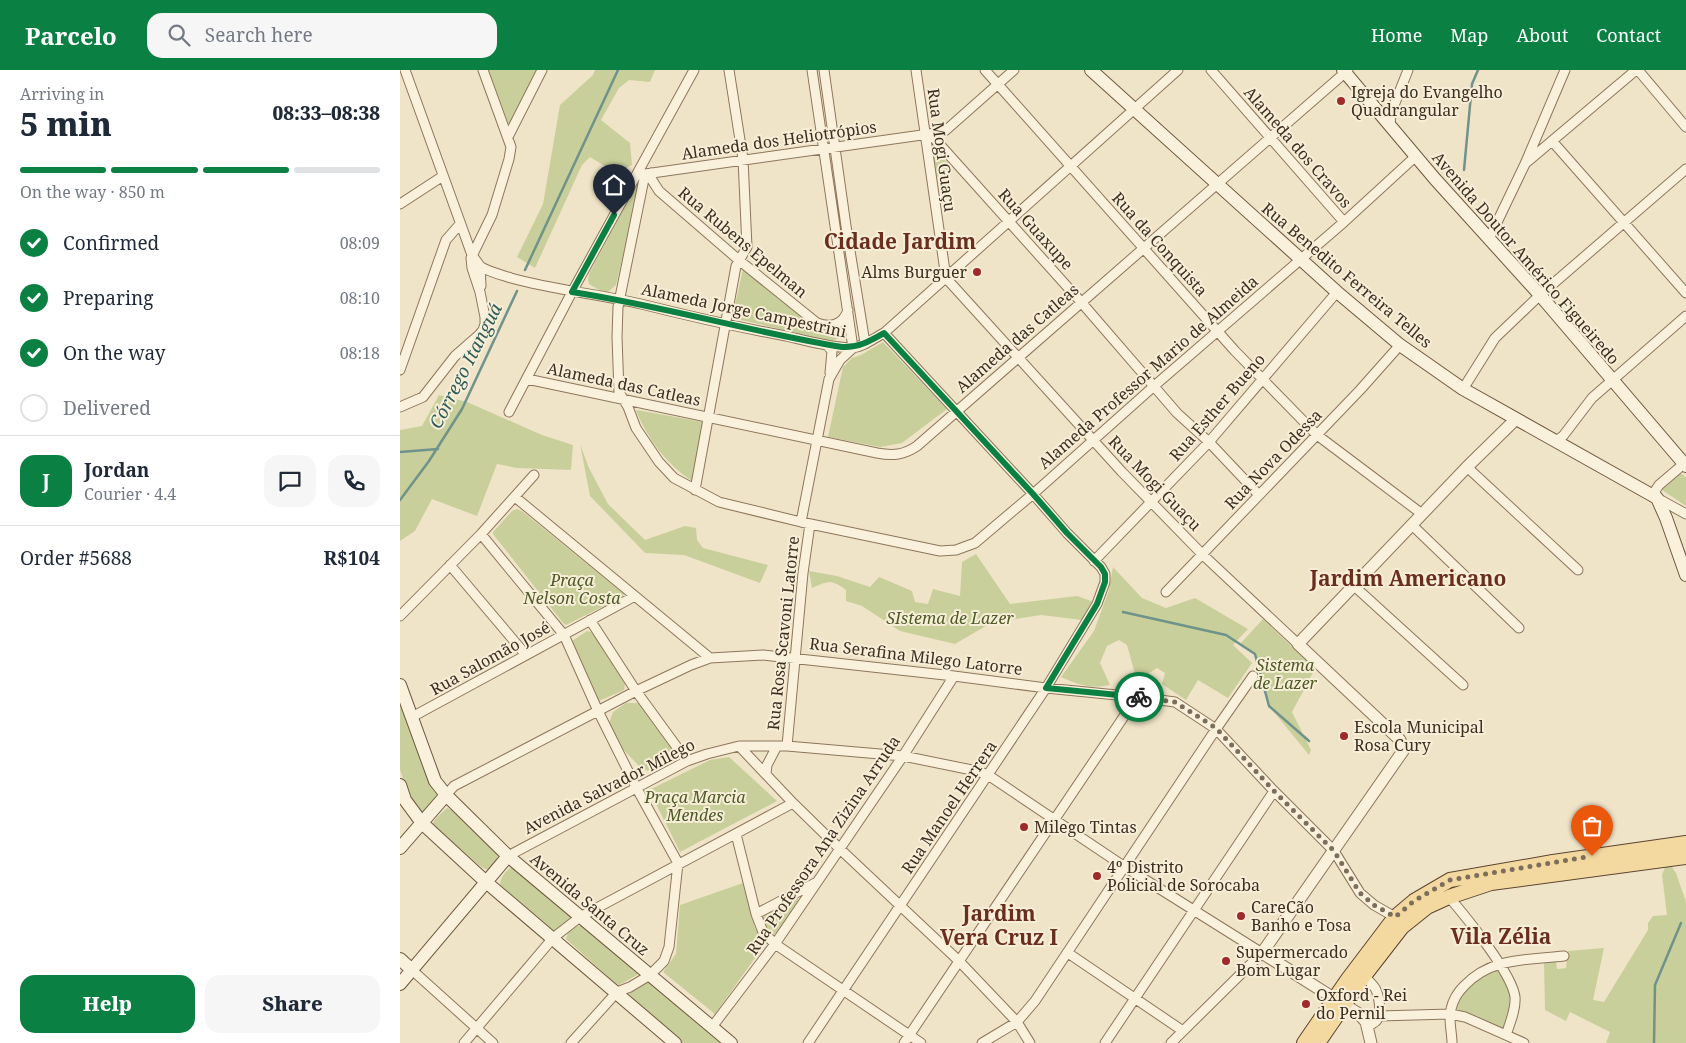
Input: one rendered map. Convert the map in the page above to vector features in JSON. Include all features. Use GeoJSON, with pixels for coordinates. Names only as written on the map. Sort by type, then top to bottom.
{"type":"FeatureCollection","features":[{"type":"Feature","properties":{"kind":"main road","name":"Rua Benedito Ferreira Telles"},"geometry":{"type":"LineString","coordinates":[[1091,70],[1337,292],[1400,345],[1463,389],[1657,498]]}},
{"type":"Feature","properties":{"kind":"main road","name":"Avenida Doutor Américo Figueiredo"},"geometry":{"type":"LineString","coordinates":[[1345,71],[1416,156],[1540,295],[1685,464]]}},
{"type":"Feature","properties":{"kind":"main road"},"geometry":{"type":"LineString","coordinates":[[1657,498],[1686,575]]}},
{"type":"Feature","properties":{"kind":"main road","name":"Avenida Santa Cruz"},"geometry":{"type":"LineString","coordinates":[[400,685],[435,781],[446,795],[508,856],[731,1043]]}},
{"type":"Feature","properties":{"kind":"main road"},"geometry":{"type":"LineString","coordinates":[[400,785],[406,800],[422,822],[486,882],[675,1043]]}},
{"type":"Feature","properties":{"kind":"main road","name":"Rua Serafina Milego Latorre"},"geometry":{"type":"LineString","coordinates":[[400,848],[446,795]]}},
{"type":"Feature","properties":{"kind":"main road"},"geometry":{"type":"LineString","coordinates":[[1308,1042],[1395,917],[1414,901],[1450,880],[1552,862],[1686,843]]}},
{"type":"Feature","properties":{"kind":"main road","name":"Avenida Salvador Milego"},"geometry":{"type":"LineString","coordinates":[[400,984],[508,856]]}},
{"type":"Feature","properties":{"kind":"main road"},"geometry":{"type":"LineString","coordinates":[[1336,1003],[1364,976],[1402,927],[1427,907],[1449,897],[1491,883],[1686,857]]}},
{"type":"Feature","properties":{"kind":"main road"},"geometry":{"type":"LineString","coordinates":[[400,959],[412,970]]}},
{"type":"Feature","properties":{"kind":"street"},"geometry":{"type":"LineString","coordinates":[[400,407],[424,397],[455,356],[479,335],[485,324],[476,269],[405,70]]}},
{"type":"Feature","properties":{"kind":"street"},"geometry":{"type":"LineString","coordinates":[[471,257],[492,215],[511,147],[483,70]]}},
{"type":"Feature","properties":{"kind":"street"},"geometry":{"type":"LineString","coordinates":[[508,137],[542,70]]}},
{"type":"Feature","properties":{"kind":"street"},"geometry":{"type":"LineString","coordinates":[[509,412],[572,292],[645,173],[694,70]]}},
{"type":"Feature","properties":{"kind":"street"},"geometry":{"type":"LineString","coordinates":[[695,490],[736,266],[747,247],[743,159],[729,70]]}},
{"type":"Feature","properties":{"kind":"street"},"geometry":{"type":"LineString","coordinates":[[812,70],[853,348],[840,360],[830,378]]}},
{"type":"Feature","properties":{"kind":"street"},"geometry":{"type":"LineString","coordinates":[[824,70],[846,226],[866,343]]}},
{"type":"Feature","properties":{"kind":"street","name":"Rua Mogi Guaçu"},"geometry":{"type":"LineString","coordinates":[[916,70],[929,135],[946,278],[1122,472],[1202,554],[1298,644]]}},
{"type":"Feature","properties":{"kind":"street","name":"Rua da Conquista"},"geometry":{"type":"LineString","coordinates":[[985,70],[1216,331],[1262,380],[1316,434],[1422,514]]}},
{"type":"Feature","properties":{"kind":"street","name":"Alameda dos Heliotrópios"},"geometry":{"type":"LineString","coordinates":[[645,173],[929,135],[948,128],[1014,70]]}},
{"type":"Feature","properties":{"kind":"street","name":"Alameda Jorge Campestrini"},"geometry":{"type":"LineString","coordinates":[[476,269],[572,292],[620,299],[726,324],[853,348],[884,333],[1008,220],[1178,70]]}},
{"type":"Feature","properties":{"kind":"street","name":"Alameda dos Cravos"},"geometry":{"type":"LineString","coordinates":[[1211,70],[1344,222]]}},
{"type":"Feature","properties":{"kind":"street"},"geometry":{"type":"LineString","coordinates":[[1390,125],[1391,113],[1408,70]]}},
{"type":"Feature","properties":{"kind":"street"},"geometry":{"type":"LineString","coordinates":[[1489,239],[1525,164],[1537,148],[1565,70]]}},
{"type":"Feature","properties":{"kind":"street"},"geometry":{"type":"LineString","coordinates":[[1537,148],[1552,141],[1637,70],[1686,127]]}},
{"type":"Feature","properties":{"kind":"street","name":"Alameda das Catleas"},"geometry":{"type":"LineString","coordinates":[[527,379],[890,455],[903,454],[917,446],[1345,71]]}},
{"type":"Feature","properties":{"kind":"street","name":"Rua Guaxupe"},"geometry":{"type":"LineString","coordinates":[[929,135],[1008,220],[1177,413],[1209,442],[1259,495]]}},
{"type":"Feature","properties":{"kind":"street"},"geometry":{"type":"LineString","coordinates":[[1552,141],[1686,293]]}},
{"type":"Feature","properties":{"kind":"street","name":"Alameda Professor Mario de Almeida"},"geometry":{"type":"LineString","coordinates":[[645,173],[618,306],[619,392],[624,399],[636,428],[659,462],[674,478],[719,502],[800,522],[940,551],[956,550],[975,543],[1033,494],[1216,331],[1344,222],[1416,156]]}},
{"type":"Feature","properties":{"kind":"street"},"geometry":{"type":"LineString","coordinates":[[1463,389],[1495,338],[1540,295],[1686,169]]}},
{"type":"Feature","properties":{"kind":"street","name":"Rua Rubens Epelman"},"geometry":{"type":"LineString","coordinates":[[645,173],[659,192],[817,323],[832,326],[844,319],[848,310]]}},
{"type":"Feature","properties":{"kind":"street"},"geometry":{"type":"LineString","coordinates":[[400,204],[443,176]]}},
{"type":"Feature","properties":{"kind":"street"},"geometry":{"type":"LineString","coordinates":[[400,370],[446,240],[460,224]]}},
{"type":"Feature","properties":{"kind":"street","name":"Rua Esther Bueno"},"geometry":{"type":"LineString","coordinates":[[1094,560],[1209,442],[1337,292]]}},
{"type":"Feature","properties":{"kind":"street"},"geometry":{"type":"LineString","coordinates":[[1555,440],[1564,436],[1592,398],[1686,316]]}},
{"type":"Feature","properties":{"kind":"street"},"geometry":{"type":"LineString","coordinates":[[827,344],[838,343],[844,338],[849,320]]}},
{"type":"Feature","properties":{"kind":"street"},"geometry":{"type":"LineString","coordinates":[[884,333],[1094,560]]}},
{"type":"Feature","properties":{"kind":"street"},"geometry":{"type":"LineString","coordinates":[[800,522],[830,378],[832,351],[827,344]]}},
{"type":"Feature","properties":{"kind":"street","name":"Rua Nova Odessa"},"geometry":{"type":"LineString","coordinates":[[1166,592],[1360,390],[1400,345]]}},
{"type":"Feature","properties":{"kind":"street"},"geometry":{"type":"LineString","coordinates":[[1171,1043],[1262,953],[1403,751],[1400,740],[1298,644],[1467,467],[1516,419]]}},
{"type":"Feature","properties":{"kind":"street"},"geometry":{"type":"LineString","coordinates":[[1657,498],[1655,491],[1658,485],[1685,464]]}},
{"type":"Feature","properties":{"kind":"street"},"geometry":{"type":"LineString","coordinates":[[1467,467],[1578,570]]}},
{"type":"Feature","properties":{"kind":"street"},"geometry":{"type":"LineString","coordinates":[[400,616],[481,534],[534,475]]}},
{"type":"Feature","properties":{"kind":"street"},"geometry":{"type":"LineString","coordinates":[[515,497],[710,658]]}},
{"type":"Feature","properties":{"kind":"street","name":"Rua Benedito Ferreira Telles"},"geometry":{"type":"LineString","coordinates":[[1657,498],[1686,514]]}},
{"type":"Feature","properties":{"kind":"street","name":"Rua Rosa Scavoni Latorre"},"geometry":{"type":"LineString","coordinates":[[782,746],[796,658],[803,573],[810,524]]}},
{"type":"Feature","properties":{"kind":"street"},"geometry":{"type":"LineString","coordinates":[[1412,524],[1519,628]]}},
{"type":"Feature","properties":{"kind":"street"},"geometry":{"type":"LineString","coordinates":[[481,534],[564,635],[598,711],[636,788],[678,863],[669,947],[664,961],[650,976]]}},
{"type":"Feature","properties":{"kind":"street","name":"Rua Manoel Herrera"},"geometry":{"type":"LineString","coordinates":[[808,1043],[1046,688],[1097,604],[1105,582],[1105,574],[1094,560]]}},
{"type":"Feature","properties":{"kind":"street"},"geometry":{"type":"LineString","coordinates":[[450,565],[526,656]]}},
{"type":"Feature","properties":{"kind":"street"},"geometry":{"type":"LineString","coordinates":[[1353,585],[1463,685]]}},
{"type":"Feature","properties":{"kind":"street","name":"Rua Salomão José"},"geometry":{"type":"LineString","coordinates":[[412,717],[635,596]]}},
{"type":"Feature","properties":{"kind":"street"},"geometry":{"type":"LineString","coordinates":[[590,620],[636,691],[686,761]]}},
{"type":"Feature","properties":{"kind":"street","name":"Rua Serafina Milego Latorre"},"geometry":{"type":"LineString","coordinates":[[446,795],[454,786],[636,691],[710,658],[763,655],[796,658],[1137,697],[1175,702],[1216,728],[1274,791],[1334,851],[1360,893],[1374,905],[1395,917]]}},
{"type":"Feature","properties":{"kind":"street","name":"Rua Professora Ana Zizina Arruda"},"geometry":{"type":"LineString","coordinates":[[712,1027],[803,904],[903,756],[954,676]]}},
{"type":"Feature","properties":{"kind":"street"},"geometry":{"type":"LineString","coordinates":[[982,1043],[1017,1022],[1035,1002],[1216,728],[1253,676]]}},
{"type":"Feature","properties":{"kind":"street"},"geometry":{"type":"LineString","coordinates":[[907,1039],[1137,697]]}},
{"type":"Feature","properties":{"kind":"street"},"geometry":{"type":"LineString","coordinates":[[739,746],[840,849],[959,961],[1017,1022],[1030,1043]]}},
{"type":"Feature","properties":{"kind":"street","name":"Avenida Salvador Milego"},"geometry":{"type":"LineString","coordinates":[[508,856],[686,761],[707,754],[739,746],[782,746],[903,756],[988,775],[1125,867],[1262,953],[1336,1003],[1363,1018],[1367,1027]]}},
{"type":"Feature","properties":{"kind":"street"},"geometry":{"type":"LineString","coordinates":[[766,774],[766,764],[782,746]]}},
{"type":"Feature","properties":{"kind":"street"},"geometry":{"type":"LineString","coordinates":[[1105,1043],[1274,791]]}},
{"type":"Feature","properties":{"kind":"street"},"geometry":{"type":"LineString","coordinates":[[464,1043],[553,938],[580,916],[793,803]]}},
{"type":"Feature","properties":{"kind":"street"},"geometry":{"type":"LineString","coordinates":[[736,834],[756,914],[763,932],[775,944],[843,991],[907,1039],[921,1043]]}},
{"type":"Feature","properties":{"kind":"street"},"geometry":{"type":"LineString","coordinates":[[756,914],[817,882]]}},
{"type":"Feature","properties":{"kind":"street"},"geometry":{"type":"LineString","coordinates":[[796,894],[802,898],[803,904]]}},
{"type":"Feature","properties":{"kind":"street"},"geometry":{"type":"LineString","coordinates":[[1449,897],[1500,963],[1512,986],[1516,998],[1506,1034]]}},
{"type":"Feature","properties":{"kind":"street"},"geometry":{"type":"LineString","coordinates":[[1068,953],[1183,1031]]}},
{"type":"Feature","properties":{"kind":"street"},"geometry":{"type":"LineString","coordinates":[[1452,1043],[1451,1008],[1458,992],[1473,976],[1486,968],[1500,963],[1564,956]]}},
{"type":"Feature","properties":{"kind":"street"},"geometry":{"type":"LineString","coordinates":[[412,970],[493,1043]]}},
{"type":"Feature","properties":{"kind":"street","name":"Avenida Santa Cruz"},"geometry":{"type":"LineString","coordinates":[[617,992],[650,976]]}},
{"type":"Feature","properties":{"kind":"street"},"geometry":{"type":"LineString","coordinates":[[1364,976],[1375,988],[1378,995],[1379,1016],[1377,1020],[1367,1027],[1371,1043]]}},
{"type":"Feature","properties":{"kind":"street"},"geometry":{"type":"LineString","coordinates":[[571,1043],[617,992]]}},
{"type":"Feature","properties":{"kind":"street"},"geometry":{"type":"LineString","coordinates":[[1379,1016],[1450,1014],[1464,1017],[1524,1043]]}},
{"type":"Feature","properties":{"kind":"green space"},"geometry":{"type":"Polygon","coordinates":[[[487,70],[537,70],[508,125],[507,124],[487,70]]]}},
{"type":"Feature","properties":{"kind":"green space"},"geometry":{"type":"Polygon","coordinates":[[[595,70],[655,70],[650,82],[629,80],[619,88],[601,120],[630,143],[632,165],[616,173],[590,157],[582,165],[535,268],[517,257],[543,204],[560,105],[593,75],[595,70]]]}},
{"type":"Feature","properties":{"kind":"green space"},"geometry":{"type":"Polygon","coordinates":[[[932,151],[936,151],[952,167],[935,178],[930,154],[932,151]]]}},
{"type":"Feature","properties":{"kind":"green space"},"geometry":{"type":"Polygon","coordinates":[[[638,185],[616,285],[607,293],[589,284],[589,274],[638,185]]]}},
{"type":"Feature","properties":{"kind":"green space"},"geometry":{"type":"Polygon","coordinates":[[[743,269],[816,329],[826,333],[838,329],[840,332],[837,339],[832,341],[732,318],[743,269]]]}},
{"type":"Feature","properties":{"kind":"green space"},"geometry":{"type":"Polygon","coordinates":[[[883,342],[947,409],[902,443],[880,447],[828,437],[843,367],[852,358],[883,342]]]}},
{"type":"Feature","properties":{"kind":"green space"},"geometry":{"type":"Polygon","coordinates":[[[439,395],[467,402],[542,435],[573,445],[571,470],[517,468],[497,464],[477,516],[432,499],[415,531],[400,541],[400,430],[422,426],[439,395]]]}},
{"type":"Feature","properties":{"kind":"green space"},"geometry":{"type":"Polygon","coordinates":[[[637,410],[703,422],[692,481],[666,459],[652,441],[637,410]]]}},
{"type":"Feature","properties":{"kind":"green space"},"geometry":{"type":"Polygon","coordinates":[[[580,444],[589,468],[608,504],[645,540],[685,526],[696,528],[697,540],[703,548],[768,565],[760,583],[684,555],[645,553],[590,496],[580,444]]]}},
{"type":"Feature","properties":{"kind":"green space"},"geometry":{"type":"Polygon","coordinates":[[[1678,474],[1686,477],[1686,506],[1662,490],[1678,474]]]}},
{"type":"Feature","properties":{"kind":"green space","name":"Praça Nelson Costa"},"geometry":{"type":"Polygon","coordinates":[[[517,509],[522,511],[624,594],[622,597],[566,625],[563,623],[493,534],[512,511],[517,509]]]}},
{"type":"Feature","properties":{"kind":"green space","name":"SIstema de Lazer"},"geometry":{"type":"Polygon","coordinates":[[[976,554],[1010,604],[1077,596],[1094,602],[1082,620],[1041,615],[991,623],[955,644],[900,631],[862,606],[846,601],[846,590],[837,584],[829,582],[812,588],[809,571],[837,576],[870,587],[879,577],[912,591],[915,602],[928,604],[933,589],[960,596],[962,562],[976,554]]]}},
{"type":"Feature","properties":{"kind":"green space"},"geometry":{"type":"Polygon","coordinates":[[[1113,567],[1142,598],[1166,608],[1195,598],[1248,629],[1233,645],[1252,663],[1228,698],[1198,680],[1186,700],[1162,684],[1165,673],[1157,668],[1137,681],[1127,645],[1119,640],[1107,646],[1100,663],[1110,685],[1085,686],[1061,677],[1094,631],[1109,590],[1113,567]]]}},
{"type":"Feature","properties":{"kind":"green space","name":"Sistema de Lazer"},"geometry":{"type":"Polygon","coordinates":[[[1263,619],[1315,669],[1292,712],[1311,750],[1309,755],[1269,706],[1255,654],[1240,644],[1263,619]]]}},
{"type":"Feature","properties":{"kind":"green space"},"geometry":{"type":"Polygon","coordinates":[[[587,631],[594,633],[625,684],[624,690],[599,701],[572,641],[587,631]]]}},
{"type":"Feature","properties":{"kind":"green space"},"geometry":{"type":"Polygon","coordinates":[[[400,701],[433,790],[438,796],[427,811],[420,812],[412,802],[400,770],[400,701]]]}},
{"type":"Feature","properties":{"kind":"green space"},"geometry":{"type":"Polygon","coordinates":[[[626,703],[639,703],[676,755],[659,762],[648,771],[639,766],[617,743],[609,723],[613,712],[626,703]]]}},
{"type":"Feature","properties":{"kind":"green space","name":"Praça Marcia Mendes"},"geometry":{"type":"Polygon","coordinates":[[[729,757],[777,801],[680,852],[649,790],[710,760],[729,757]]]}},
{"type":"Feature","properties":{"kind":"green space"},"geometry":{"type":"Polygon","coordinates":[[[447,808],[454,811],[498,855],[495,864],[488,870],[481,867],[432,824],[447,808]]]}},
{"type":"Feature","properties":{"kind":"green space"},"geometry":{"type":"Polygon","coordinates":[[[1669,866],[1676,873],[1686,902],[1686,1043],[1606,1043],[1610,1032],[1570,1012],[1566,1021],[1545,1010],[1544,963],[1556,961],[1557,969],[1566,968],[1568,951],[1604,948],[1593,1000],[1604,1002],[1648,930],[1648,923],[1653,916],[1667,915],[1662,875],[1665,867],[1669,866]]]}},
{"type":"Feature","properties":{"kind":"green space"},"geometry":{"type":"Polygon","coordinates":[[[510,868],[518,868],[572,915],[571,920],[555,931],[550,930],[500,887],[503,876],[510,868]]]}},
{"type":"Feature","properties":{"kind":"green space"},"geometry":{"type":"Polygon","coordinates":[[[743,883],[755,928],[767,941],[715,1014],[663,972],[676,954],[680,905],[743,883]]]}},
{"type":"Feature","properties":{"kind":"green space"},"geometry":{"type":"Polygon","coordinates":[[[794,898],[798,899],[798,903],[779,932],[774,934],[768,931],[760,915],[794,898]]]}},
{"type":"Feature","properties":{"kind":"green space"},"geometry":{"type":"Polygon","coordinates":[[[578,926],[586,926],[637,969],[637,975],[619,985],[615,983],[566,939],[568,932],[578,926]]]}},
{"type":"Feature","properties":{"kind":"green space"},"geometry":{"type":"Polygon","coordinates":[[[1498,968],[1514,998],[1506,1031],[1455,1010],[1463,993],[1471,983],[1498,968]]]}},
{"type":"Feature","properties":{"kind":"green space"},"geometry":{"type":"Polygon","coordinates":[[[647,982],[652,983],[723,1043],[680,1043],[628,996],[647,982]]]}},
{"type":"Feature","properties":{"kind":"waterway","name":"Córrego Itanguá"},"geometry":{"type":"LineString","coordinates":[[525,270],[618,70]]}},
{"type":"Feature","properties":{"kind":"waterway"},"geometry":{"type":"LineString","coordinates":[[1464,170],[1472,84],[1478,70]]}},
{"type":"Feature","properties":{"kind":"waterway","name":"Córrego Itanguá"},"geometry":{"type":"LineString","coordinates":[[400,500],[429,461],[462,409],[517,291]]}},
{"type":"Feature","properties":{"kind":"waterway"},"geometry":{"type":"LineString","coordinates":[[400,452],[438,449]]}},
{"type":"Feature","properties":{"kind":"waterway"},"geometry":{"type":"LineString","coordinates":[[1123,612],[1226,635],[1255,654],[1269,706],[1309,741]]}},
{"type":"Feature","properties":{"kind":"waterway"},"geometry":{"type":"LineString","coordinates":[[1654,1043],[1655,985],[1681,923]]}},
{"type":"Feature","properties":{"kind":"way so far"},"geometry":{"type":"LineString","coordinates":[[1139,697],[1175,702],[1216,728],[1274,791],[1334,851],[1360,893],[1382,911],[1395,917],[1414,901],[1450,880],[1592,856]]}},
{"type":"Feature","properties":{"kind":"place","name":"Igreja do Evangelho Quadrangular"},"geometry":{"type":"Point","coordinates":[1341,101]}},
{"type":"Feature","properties":{"kind":"place","name":"Alms Burguer"},"geometry":{"type":"Point","coordinates":[977,272]}},
{"type":"Feature","properties":{"kind":"place","name":"Escola Municipal Rosa Cury"},"geometry":{"type":"Point","coordinates":[1344,736]}},
{"type":"Feature","properties":{"kind":"place","name":"Milego Tintas"},"geometry":{"type":"Point","coordinates":[1024,827]}},
{"type":"Feature","properties":{"kind":"place","name":"4º Distrito Policial de Sorocaba"},"geometry":{"type":"Point","coordinates":[1097,876]}},
{"type":"Feature","properties":{"kind":"place","name":"CareCão Banho e Tosa"},"geometry":{"type":"Point","coordinates":[1241,916]}},
{"type":"Feature","properties":{"kind":"place","name":"Supermercado Bom Lugar"},"geometry":{"type":"Point","coordinates":[1226,961]}},
{"type":"Feature","properties":{"kind":"place","name":"Oxford - Rei do Pernil"},"geometry":{"type":"Point","coordinates":[1306,1004]}},
{"type":"Feature","properties":{"kind":"district","name":"Cidade Jardim"},"geometry":{"type":"Point","coordinates":[900,242]}},
{"type":"Feature","properties":{"kind":"district","name":"Jardim Americano"},"geometry":{"type":"Point","coordinates":[1408,579]}},
{"type":"Feature","properties":{"kind":"district","name":"Jardim Vera Cruz I"},"geometry":{"type":"Point","coordinates":[999,926]}},
{"type":"Feature","properties":{"kind":"district","name":"Vila Zélia"},"geometry":{"type":"Point","coordinates":[1501,937]}},
{"type":"Feature","properties":{"kind":"route"},"geometry":{"type":"LineString","coordinates":[[614,215],[572,292],[620,299],[743,328],[842,347],[853,348],[884,333],[1067,533],[1101,567],[1105,574],[1105,582],[1097,604],[1046,688],[1139,697]]}}]}
